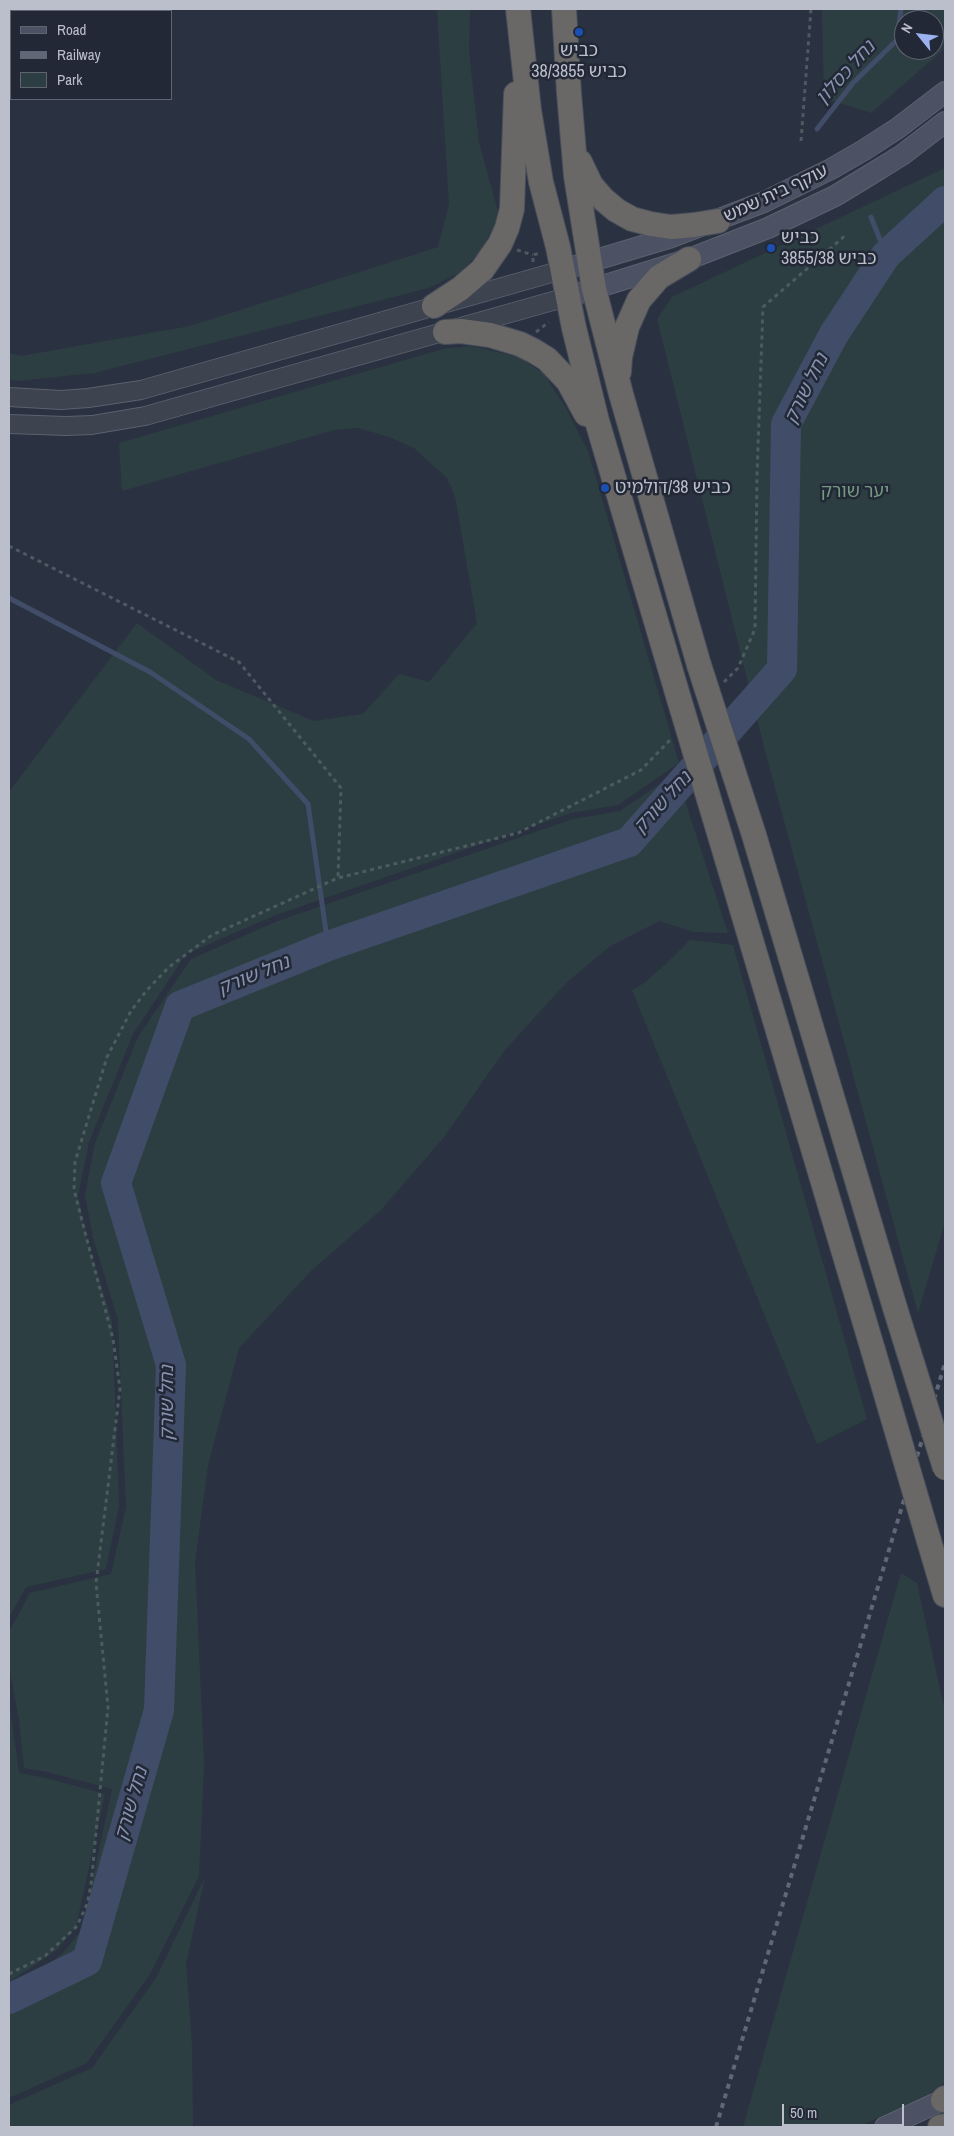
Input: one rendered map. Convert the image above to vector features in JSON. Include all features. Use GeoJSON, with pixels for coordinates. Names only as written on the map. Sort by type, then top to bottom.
{"type":"FeatureCollection","features":[{"type":"Feature","properties":{"kind":"highway"},"geometry":{"type":"LineString","coordinates":[[564,9],[576,176],[594,289],[621,394],[699,665],[754,835],[894,1308],[945,1468]]}},
{"type":"Feature","properties":{"kind":"highway"},"geometry":{"type":"LineString","coordinates":[[518,14],[529,110],[541,182],[558,246],[567,297],[594,412],[945,1595]]}},
{"type":"Feature","properties":{"kind":"highway"},"geometry":{"type":"LineString","coordinates":[[434,306],[460,290],[482,270],[500,244],[507,228],[512,209],[518,14]]}},
{"type":"Feature","properties":{"kind":"highway"},"geometry":{"type":"LineString","coordinates":[[572,131],[579,159],[591,184],[603,199],[616,210],[641,222],[671,227],[694,226],[718,221]]}},
{"type":"Feature","properties":{"kind":"highway"},"geometry":{"type":"LineString","coordinates":[[621,394],[620,357],[632,313],[644,294],[659,278],[689,259]]}},
{"type":"Feature","properties":{"kind":"highway"},"geometry":{"type":"LineString","coordinates":[[445,332],[475,332],[505,339],[534,351],[547,359],[568,381],[608,458]]}},
{"type":"Feature","properties":{"kind":"highway"},"geometry":{"type":"LineString","coordinates":[[939,2127],[945,2125]]}},
{"type":"Feature","properties":{"kind":"main road","name":"עוקף בית שמש"},"geometry":{"type":"LineString","coordinates":[[562,270],[669,238],[764,202],[831,169],[898,128],[945,92]]}},
{"type":"Feature","properties":{"kind":"main road","name":"עוקף בית שמש"},"geometry":{"type":"LineString","coordinates":[[567,297],[689,259],[768,228],[835,196],[902,155],[945,122]]}},
{"type":"Feature","properties":{"kind":"main road"},"geometry":{"type":"LineString","coordinates":[[885,2127],[945,2099]]}},
{"type":"Feature","properties":{"kind":"street"},"geometry":{"type":"LineString","coordinates":[[9,397],[61,400],[141,390],[562,270]]}},
{"type":"Feature","properties":{"kind":"street"},"geometry":{"type":"LineString","coordinates":[[9,424],[92,425],[145,416],[567,297]]}},
{"type":"Feature","properties":{"kind":"path"},"geometry":{"type":"LineString","coordinates":[[801,141],[811,9]]}},
{"type":"Feature","properties":{"kind":"path"},"geometry":{"type":"LineString","coordinates":[[9,546],[240,662],[341,788],[338,878],[212,935],[169,967],[147,990],[131,1011],[107,1057],[75,1162],[74,1190],[113,1339],[120,1389],[96,1583],[108,1707],[91,1885],[87,1904],[77,1926],[45,1956],[9,1974]]}},
{"type":"Feature","properties":{"kind":"green space"},"geometry":{"type":"Polygon","coordinates":[[[437,9],[470,9],[469,51],[479,143],[499,215],[481,251],[459,273],[429,288],[94,373],[17,381],[9,379],[9,353],[21,356],[190,326],[438,247],[449,204],[437,9]]]}},
{"type":"Feature","properties":{"kind":"green space"},"geometry":{"type":"Polygon","coordinates":[[[822,9],[945,9],[944,49],[944,10],[894,10],[894,60],[931,60],[871,113],[824,98],[822,9]]]}},
{"type":"Feature","properties":{"kind":"green space","name":"יער שורק"},"geometry":{"type":"Polygon","coordinates":[[[945,168],[945,1222],[918,1313],[765,751],[657,319],[672,297],[945,168]]]}},
{"type":"Feature","properties":{"kind":"green space"},"geometry":{"type":"Polygon","coordinates":[[[471,346],[519,357],[544,374],[566,408],[588,451],[679,763],[618,805],[571,813],[276,915],[186,954],[133,1034],[89,1142],[78,1195],[87,1239],[112,1321],[119,1506],[106,1569],[26,1587],[9,1618],[9,792],[137,623],[216,680],[314,721],[363,714],[399,674],[429,682],[477,623],[455,496],[447,478],[414,448],[389,437],[358,428],[334,430],[122,491],[119,443],[443,349],[471,346]]]}},
{"type":"Feature","properties":{"kind":"green space"},"geometry":{"type":"Polygon","coordinates":[[[676,773],[728,933],[694,932],[659,921],[609,947],[566,983],[505,1050],[444,1137],[382,1209],[312,1270],[239,1348],[208,1465],[195,1562],[204,1763],[199,1876],[150,1974],[87,2063],[9,2098],[9,1990],[61,1955],[82,1930],[112,1789],[24,1768],[19,1720],[9,1666],[9,1632],[30,1593],[111,1574],[126,1507],[118,1320],[93,1238],[85,1195],[95,1143],[138,1037],[191,959],[278,921],[573,819],[620,811],[676,773]]]}},
{"type":"Feature","properties":{"kind":"green space"},"geometry":{"type":"Polygon","coordinates":[[[690,940],[733,945],[867,1419],[817,1444],[632,990],[644,983],[690,940]]]}},
{"type":"Feature","properties":{"kind":"green space"},"geometry":{"type":"Polygon","coordinates":[[[901,1573],[917,1583],[945,1712],[945,2082],[927,2095],[858,2127],[743,2127],[901,1573]]]}},
{"type":"Feature","properties":{"kind":"green space"},"geometry":{"type":"Polygon","coordinates":[[[9,1700],[19,1773],[46,1778],[105,1794],[76,1927],[57,1950],[9,1982],[9,1700]]]}},
{"type":"Feature","properties":{"kind":"green space"},"geometry":{"type":"Polygon","coordinates":[[[205,1877],[186,1963],[192,2046],[193,2127],[9,2127],[9,2106],[13,2103],[92,2068],[156,1978],[205,1877]]]}},
{"type":"Feature","properties":{"kind":"waterway","name":"נחל כסלון"},"geometry":{"type":"LineString","coordinates":[[817,129],[853,83],[897,40],[901,9]]}},
{"type":"Feature","properties":{"kind":"waterway","name":"נחל שורק"},"geometry":{"type":"LineString","coordinates":[[9,1999],[87,1961],[159,1710],[171,1365],[116,1183],[180,1006],[328,946],[629,842],[782,669],[786,424],[834,334],[886,255],[945,201]]}},
{"type":"Feature","properties":{"kind":"waterway","name":"נחל כסלון"},"geometry":{"type":"LineString","coordinates":[[871,217],[886,255]]}},
{"type":"Feature","properties":{"kind":"waterway"},"geometry":{"type":"LineString","coordinates":[[9,598],[150,672],[249,739],[308,804],[328,946]]}},
{"type":"Feature","properties":{"kind":"railway"},"geometry":{"type":"LineString","coordinates":[[716,2127],[945,1363]]}},
{"type":"Feature","properties":{"kind":"place","name":"כביש 38/כביש 3855"},"geometry":{"type":"Point","coordinates":[579,32]}},
{"type":"Feature","properties":{"kind":"place","name":"כביש 3855/כביש 38"},"geometry":{"type":"Point","coordinates":[771,248]}},
{"type":"Feature","properties":{"kind":"place","name":"כביש 38/דולמיט"},"geometry":{"type":"Point","coordinates":[605,488]}}]}
